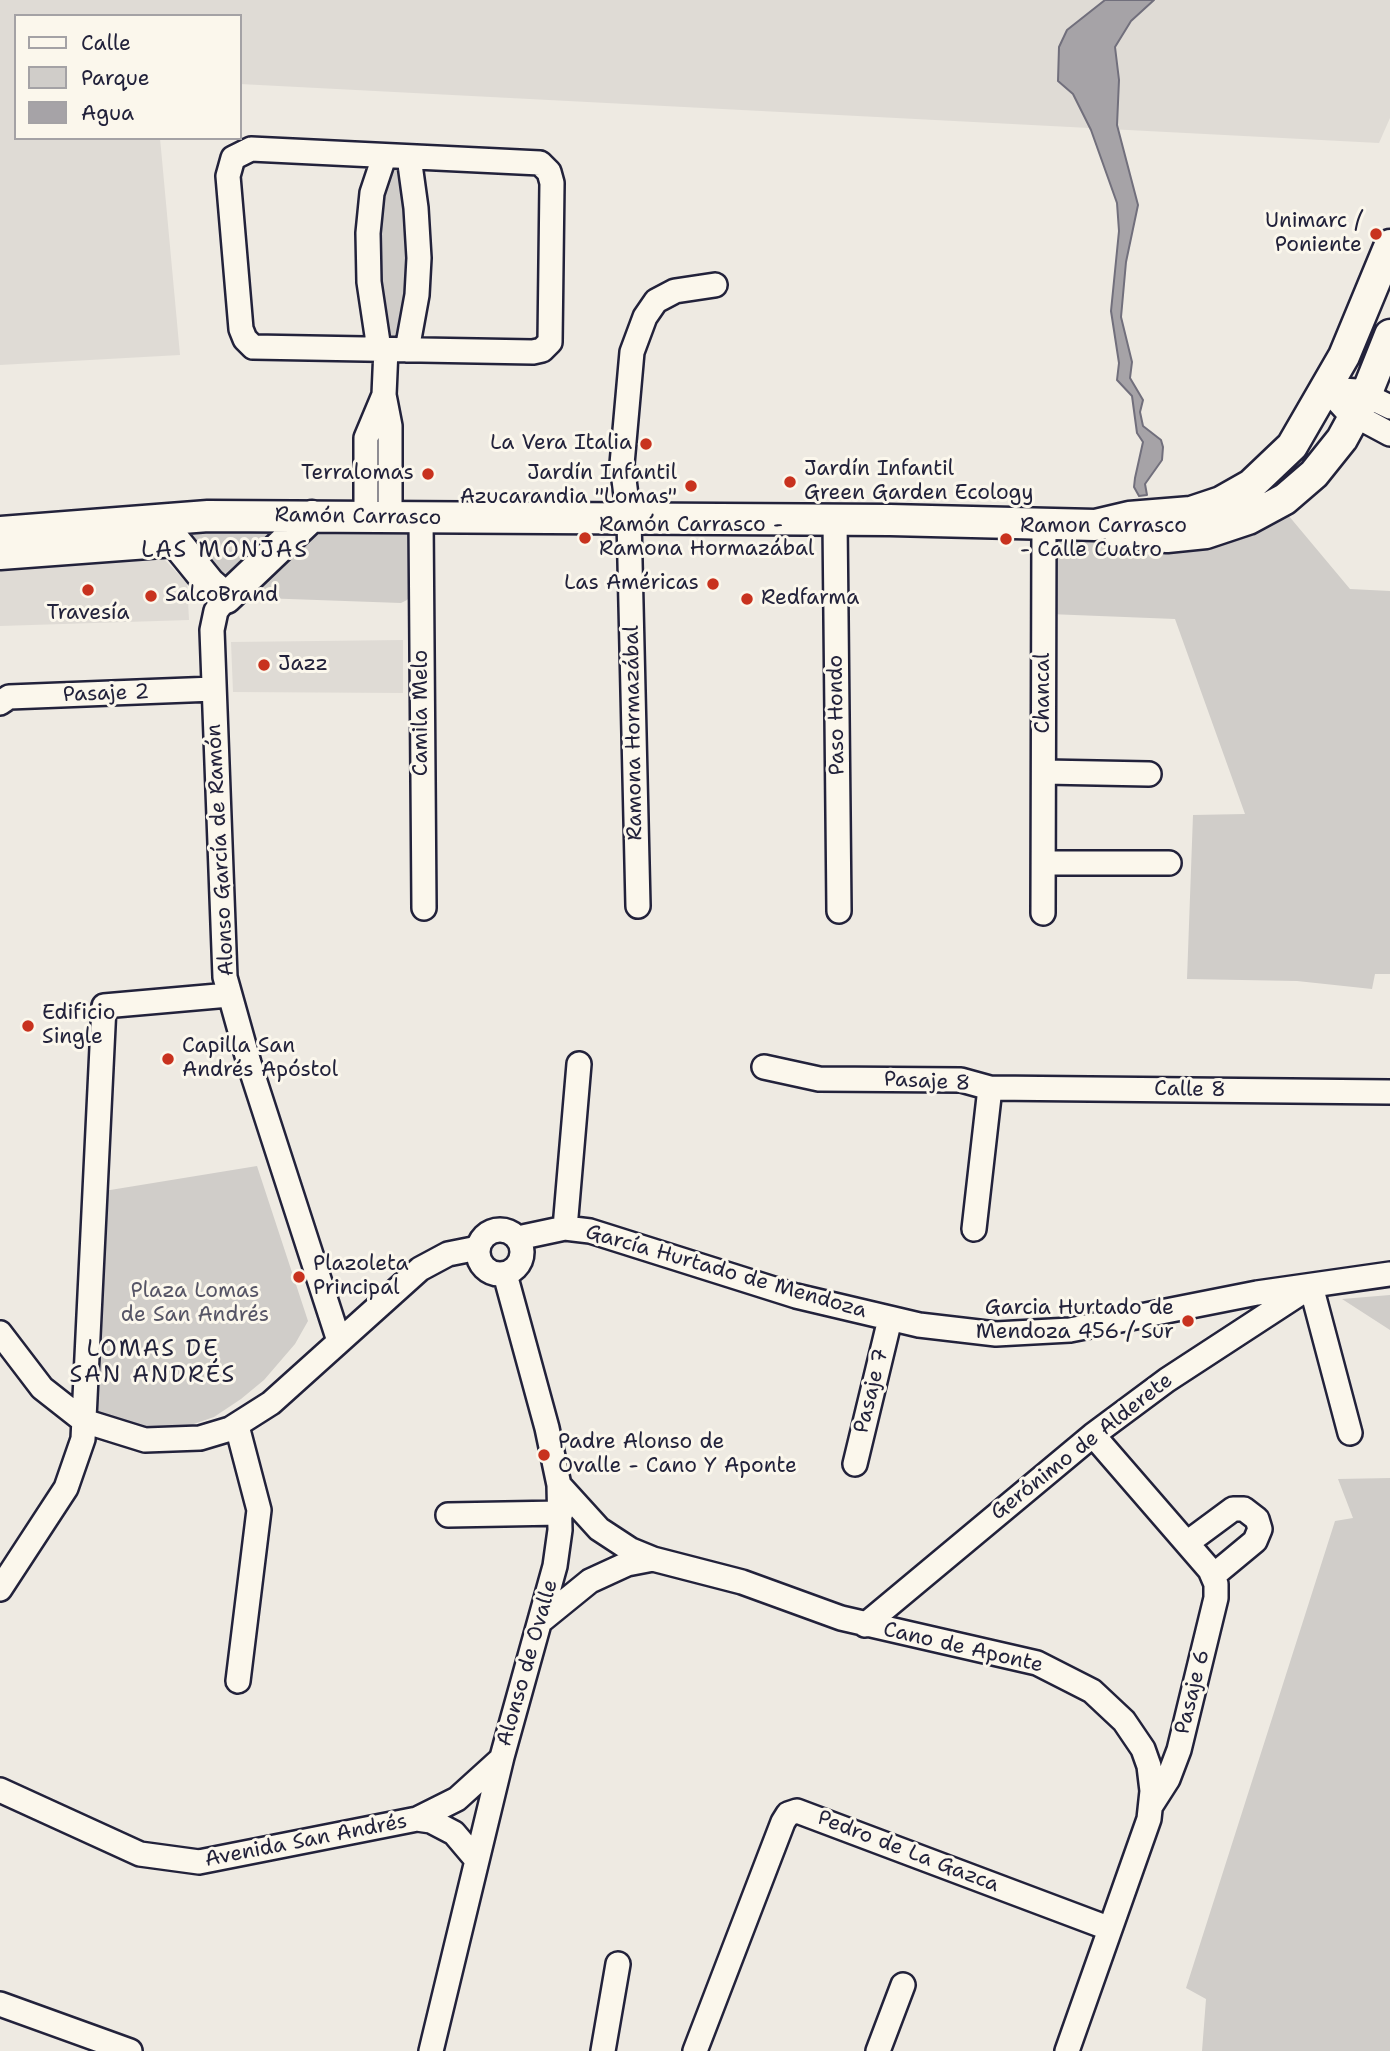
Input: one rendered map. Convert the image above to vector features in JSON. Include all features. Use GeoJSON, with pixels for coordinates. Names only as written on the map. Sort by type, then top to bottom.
{"type":"FeatureCollection","features":[{"type":"Feature","properties":{"kind":"main road","name":"Ramón Carrasco"},"geometry":{"type":"LineString","coordinates":[[0,555],[180,529],[312,516],[1095,524],[1129,517],[1191,512],[1237,494],[1280,460],[1304,429],[1353,337],[1390,245]]}},
{"type":"Feature","properties":{"kind":"main road","name":"Ramón Carrasco"},"geometry":{"type":"LineString","coordinates":[[1095,524],[1137,535],[1175,536],[1206,533],[1248,519],[1285,499],[1314,474],[1371,406],[1390,335]]}},
{"type":"Feature","properties":{"kind":"main road","name":"Alonso García de Ramón"},"geometry":{"type":"LineString","coordinates":[[226,597],[312,516]]}},
{"type":"Feature","properties":{"kind":"main road","name":"Ramón Carrasco"},"geometry":{"type":"LineString","coordinates":[[0,532],[180,529]]}},
{"type":"Feature","properties":{"kind":"main road"},"geometry":{"type":"LineString","coordinates":[[180,529],[209,583],[226,597]]}},
{"type":"Feature","properties":{"kind":"street"},"geometry":{"type":"LineString","coordinates":[[251,149],[409,158],[532,161],[546,167],[552,183],[552,330],[546,346],[533,352],[264,349],[248,343],[241,328],[228,169],[233,158],[251,149]]}},
{"type":"Feature","properties":{"kind":"street"},"geometry":{"type":"LineString","coordinates":[[384,157],[372,193],[368,233],[369,282],[391,349]]}},
{"type":"Feature","properties":{"kind":"street"},"geometry":{"type":"LineString","coordinates":[[378,517],[366,438],[384,395],[391,349],[417,295],[419,258],[409,158]]}},
{"type":"Feature","properties":{"kind":"street","name":"Ramona Hormazábal"},"geometry":{"type":"LineString","coordinates":[[638,906],[629,519],[622,464],[632,352],[645,317],[656,301],[676,291],[715,285]]}},
{"type":"Feature","properties":{"kind":"street"},"geometry":{"type":"LineString","coordinates":[[1327,389],[1371,406],[1390,435]]}},
{"type":"Feature","properties":{"kind":"street","name":"Camila Melo"},"geometry":{"type":"LineString","coordinates":[[421,518],[424,908]]}},
{"type":"Feature","properties":{"kind":"street","name":"Paso Hondo"},"geometry":{"type":"LineString","coordinates":[[835,520],[839,911]]}},
{"type":"Feature","properties":{"kind":"street","name":"Chancal"},"geometry":{"type":"LineString","coordinates":[[1043,913],[1044,523]]}},
{"type":"Feature","properties":{"kind":"street","name":"Alonso García de Ramón"},"geometry":{"type":"LineString","coordinates":[[226,597],[213,621],[221,929],[229,995],[340,1341]]}},
{"type":"Feature","properties":{"kind":"street","name":"Pasaje 2"},"geometry":{"type":"LineString","coordinates":[[0,703],[9,697],[214,689]]}},
{"type":"Feature","properties":{"kind":"street"},"geometry":{"type":"LineString","coordinates":[[1045,772],[1149,774]]}},
{"type":"Feature","properties":{"kind":"street"},"geometry":{"type":"LineString","coordinates":[[1044,863],[1169,863]]}},
{"type":"Feature","properties":{"kind":"street"},"geometry":{"type":"LineString","coordinates":[[0,1589],[70,1481],[79,1457],[84,1421],[104,1006],[229,995]]}},
{"type":"Feature","properties":{"kind":"street"},"geometry":{"type":"LineString","coordinates":[[565,1228],[579,1064]]}},
{"type":"Feature","properties":{"kind":"street","name":"Pasaje 8"},"geometry":{"type":"LineString","coordinates":[[764,1067],[819,1079],[961,1080],[990,1088],[974,1229]]}},
{"type":"Feature","properties":{"kind":"street","name":"Calle 8"},"geometry":{"type":"LineString","coordinates":[[990,1088],[1390,1092]]}},
{"type":"Feature","properties":{"kind":"street","name":"García Hurtado de Mendoza"},"geometry":{"type":"LineString","coordinates":[[518,1238],[565,1228],[602,1234],[783,1292],[890,1319],[973,1332],[1039,1334],[1390,1274]]}},
{"type":"Feature","properties":{"kind":"street"},"geometry":{"type":"LineString","coordinates":[[495,1231],[507,1231],[518,1238],[522,1257],[516,1268],[505,1275],[487,1270],[479,1260],[478,1248],[484,1237],[495,1231]]}},
{"type":"Feature","properties":{"kind":"street"},"geometry":{"type":"LineString","coordinates":[[0,1333],[42,1388],[84,1421],[126,1436],[165,1441],[200,1438],[237,1426],[271,1403],[420,1269],[448,1254],[478,1248]]}},
{"type":"Feature","properties":{"kind":"street","name":"Alonso de Ovalle"},"geometry":{"type":"LineString","coordinates":[[431,2051],[476,1859],[555,1566],[561,1513],[559,1485],[547,1428],[505,1275]]}},
{"type":"Feature","properties":{"kind":"street"},"geometry":{"type":"LineString","coordinates":[[1311,1286],[1350,1433]]}},
{"type":"Feature","properties":{"kind":"street","name":"Gerónimo de Alderete"},"geometry":{"type":"LineString","coordinates":[[865,1625],[1093,1435],[1167,1380],[1311,1286]]}},
{"type":"Feature","properties":{"kind":"street","name":"Pasaje 7"},"geometry":{"type":"LineString","coordinates":[[855,1464],[890,1319]]}},
{"type":"Feature","properties":{"kind":"street"},"geometry":{"type":"LineString","coordinates":[[237,1426],[259,1510],[238,1681]]}},
{"type":"Feature","properties":{"kind":"street"},"geometry":{"type":"LineString","coordinates":[[1093,1435],[1214,1575],[1255,1541],[1260,1529],[1256,1519],[1244,1509],[1233,1508],[1187,1543]]}},
{"type":"Feature","properties":{"kind":"street","name":"Cano de Aponte"},"geometry":{"type":"LineString","coordinates":[[559,1485],[577,1509],[599,1529],[623,1546],[653,1559],[732,1580],[865,1625],[1019,1657],[1055,1670],[1091,1690],[1124,1721],[1143,1749],[1151,1778],[1152,1804],[1145,1833],[1108,1928],[1067,2051]]}},
{"type":"Feature","properties":{"kind":"street"},"geometry":{"type":"LineString","coordinates":[[448,1515],[561,1513]]}},
{"type":"Feature","properties":{"kind":"street","name":"Cano de Aponte"},"geometry":{"type":"LineString","coordinates":[[541,1621],[590,1581],[627,1564],[653,1559]]}},
{"type":"Feature","properties":{"kind":"street","name":"Pasaje 6"},"geometry":{"type":"LineString","coordinates":[[1152,1804],[1168,1779],[1179,1750],[1216,1598],[1214,1575]]}},
{"type":"Feature","properties":{"kind":"street","name":"Avenida San Andrés"},"geometry":{"type":"LineString","coordinates":[[0,1790],[131,1851],[180,1862],[235,1858],[417,1819],[457,1799],[502,1758]]}},
{"type":"Feature","properties":{"kind":"street","name":"Pedro de La Gazca"},"geometry":{"type":"LineString","coordinates":[[695,2051],[783,1822],[788,1814],[797,1811],[1108,1928]]}},
{"type":"Feature","properties":{"kind":"street","name":"Avenida San Andrés"},"geometry":{"type":"LineString","coordinates":[[417,1819],[443,1826],[454,1833],[476,1859]]}},
{"type":"Feature","properties":{"kind":"street"},"geometry":{"type":"LineString","coordinates":[[603,2051],[618,1964]]}},
{"type":"Feature","properties":{"kind":"street"},"geometry":{"type":"LineString","coordinates":[[878,2051],[903,1985]]}},
{"type":"Feature","properties":{"kind":"street"},"geometry":{"type":"LineString","coordinates":[[0,2004],[130,2051]]}},
{"type":"Feature","properties":{"kind":"shaded area"},"geometry":{"type":"Polygon","coordinates":[[[0,0],[1390,0],[1390,118],[1379,143],[242,84],[242,14],[14,14],[14,140],[160,140],[180,355],[0,365],[0,0]]]}},
{"type":"Feature","properties":{"kind":"shaded area"},"geometry":{"type":"Polygon","coordinates":[[[164,559],[187,583],[189,620],[0,626],[0,567],[164,559]]]}},
{"type":"Feature","properties":{"kind":"shaded area"},"geometry":{"type":"Polygon","coordinates":[[[403,640],[403,693],[233,692],[231,642],[403,640]]]}},
{"type":"Feature","properties":{"kind":"green space"},"geometry":{"type":"Polygon","coordinates":[[[393,167],[401,175],[412,261],[398,339],[386,343],[374,216],[389,168],[393,167]]]}},
{"type":"Feature","properties":{"kind":"green space"},"geometry":{"type":"Polygon","coordinates":[[[1278,503],[1350,589],[1390,591],[1390,974],[1375,974],[1372,989],[1297,981],[1187,979],[1193,815],[1245,814],[1175,619],[1049,614],[1050,540],[1145,536],[1278,503]]]}},
{"type":"Feature","properties":{"kind":"green space"},"geometry":{"type":"Polygon","coordinates":[[[185,527],[411,532],[413,591],[407,600],[401,603],[261,598],[223,574],[185,538],[185,527]]]}},
{"type":"Feature","properties":{"kind":"green space","name":"Plaza Lomas de San Andrés"},"geometry":{"type":"Polygon","coordinates":[[[257,1166],[308,1321],[295,1344],[264,1380],[241,1399],[214,1417],[188,1426],[133,1426],[87,1414],[98,1192],[257,1166]]]}},
{"type":"Feature","properties":{"kind":"green space"},"geometry":{"type":"Polygon","coordinates":[[[1390,1295],[1390,1330],[1342,1299],[1390,1295]]]}},
{"type":"Feature","properties":{"kind":"green space"},"geometry":{"type":"Polygon","coordinates":[[[1390,1478],[1390,2051],[1202,2051],[1206,1999],[1186,1988],[1335,1521],[1353,1518],[1338,1479],[1390,1478]]]}},
{"type":"Feature","properties":{"kind":"water"},"geometry":{"type":"Polygon","coordinates":[[[1105,0],[1154,0],[1131,21],[1115,47],[1119,80],[1117,125],[1138,205],[1126,262],[1121,317],[1132,362],[1130,378],[1143,400],[1140,412],[1143,426],[1161,440],[1163,447],[1162,460],[1145,484],[1147,495],[1139,496],[1134,487],[1143,442],[1137,433],[1132,396],[1117,380],[1119,363],[1111,311],[1119,231],[1117,203],[1091,130],[1073,94],[1058,81],[1059,47],[1067,30],[1105,0]]]}},
{"type":"Feature","properties":{"kind":"place","name":"Unimarc / Poniente"},"geometry":{"type":"Point","coordinates":[1376,234]}},
{"type":"Feature","properties":{"kind":"place","name":"La Vera Italia"},"geometry":{"type":"Point","coordinates":[646,444]}},
{"type":"Feature","properties":{"kind":"place","name":"Terralomas"},"geometry":{"type":"Point","coordinates":[428,474]}},
{"type":"Feature","properties":{"kind":"place","name":"Jardín Infantil Green Garden Ecology"},"geometry":{"type":"Point","coordinates":[790,482]}},
{"type":"Feature","properties":{"kind":"place","name":"Jardín Infantil Azucarandia \"Lomas\""},"geometry":{"type":"Point","coordinates":[691,486]}},
{"type":"Feature","properties":{"kind":"place","name":"Ramón Carrasco - Ramona Hormazábal"},"geometry":{"type":"Point","coordinates":[585,538]}},
{"type":"Feature","properties":{"kind":"place","name":"Ramon Carrasco - Calle Cuatro"},"geometry":{"type":"Point","coordinates":[1006,539]}},
{"type":"Feature","properties":{"kind":"place","name":"Las Américas"},"geometry":{"type":"Point","coordinates":[713,584]}},
{"type":"Feature","properties":{"kind":"place","name":"Travesía"},"geometry":{"type":"Point","coordinates":[88,590]}},
{"type":"Feature","properties":{"kind":"place","name":"SalcoBrand"},"geometry":{"type":"Point","coordinates":[151,596]}},
{"type":"Feature","properties":{"kind":"place","name":"Redfarma"},"geometry":{"type":"Point","coordinates":[747,599]}},
{"type":"Feature","properties":{"kind":"place","name":"Jazz"},"geometry":{"type":"Point","coordinates":[264,665]}},
{"type":"Feature","properties":{"kind":"place","name":"Edificio Single"},"geometry":{"type":"Point","coordinates":[28,1026]}},
{"type":"Feature","properties":{"kind":"place","name":"Capilla San Andrés Apóstol"},"geometry":{"type":"Point","coordinates":[168,1059]}},
{"type":"Feature","properties":{"kind":"place","name":"Plazoleta Principal"},"geometry":{"type":"Point","coordinates":[299,1277]}},
{"type":"Feature","properties":{"kind":"place","name":"Garcia Hurtado de Mendoza 456 / Sur"},"geometry":{"type":"Point","coordinates":[1188,1321]}},
{"type":"Feature","properties":{"kind":"place","name":"Padre Alonso de Ovalle - Cano Y Aponte"},"geometry":{"type":"Point","coordinates":[544,1455]}},
{"type":"Feature","properties":{"kind":"district","name":"LAS MONJAS"},"geometry":{"type":"Point","coordinates":[225,551]}},
{"type":"Feature","properties":{"kind":"district","name":"LOMAS DE SAN ANDRÉS"},"geometry":{"type":"Point","coordinates":[153,1363]}}]}
